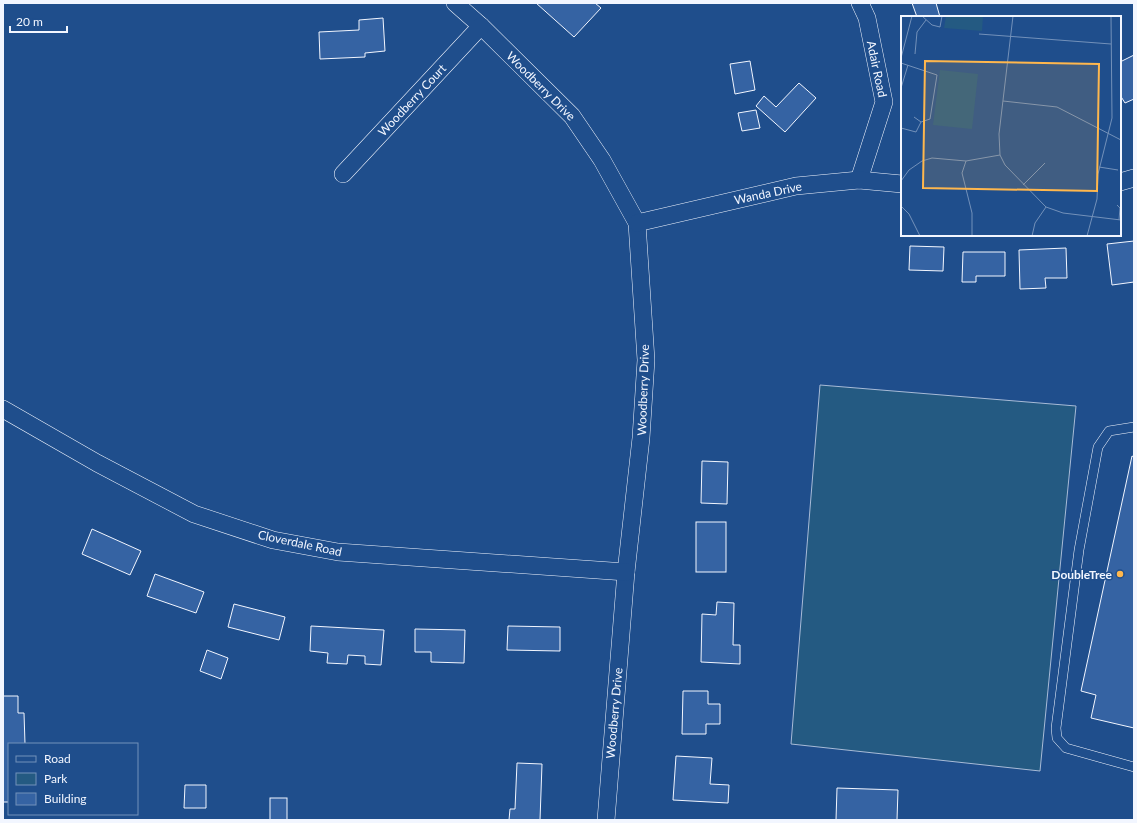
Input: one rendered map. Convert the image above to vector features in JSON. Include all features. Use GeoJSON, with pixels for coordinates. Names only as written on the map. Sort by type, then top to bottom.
{"type":"FeatureCollection","features":[{"type":"Feature","properties":{"kind":"street","name":"Woodberry Drive"},"geometry":{"type":"LineString","coordinates":[[455,3],[481,26],[572,116],[602,160],[637,223],[646,360],[642,438],[626,572],[606,820]]}},
{"type":"Feature","properties":{"kind":"street","name":"Adair Road"},"geometry":{"type":"LineString","coordinates":[[859,180],[884,102],[867,18],[860,3]]}},
{"type":"Feature","properties":{"kind":"street","name":"Woodberry Court"},"geometry":{"type":"LineString","coordinates":[[344,174],[481,26]]}},
{"type":"Feature","properties":{"kind":"street"},"geometry":{"type":"LineString","coordinates":[[1121,182],[1134,178]]}},
{"type":"Feature","properties":{"kind":"street","name":"Wanda Drive"},"geometry":{"type":"LineString","coordinates":[[637,223],[796,186],[859,180],[901,184]]}},
{"type":"Feature","properties":{"kind":"street","name":"Cloverdale Road"},"geometry":{"type":"LineString","coordinates":[[3,409],[97,463],[194,514],[272,540],[338,552],[626,572]]}},
{"type":"Feature","properties":{"kind":"lane"},"geometry":{"type":"LineString","coordinates":[[1134,427],[1109,431],[1098,447],[1079,550],[1056,728],[1057,738],[1066,748],[1134,767]]}},
{"type":"Feature","properties":{"kind":"green space"},"geometry":{"type":"Polygon","coordinates":[[[820,385],[1076,406],[1040,771],[791,744],[820,385]]]}},
{"type":"Feature","properties":{"kind":"building"},"geometry":{"type":"Polygon","coordinates":[[[536,3],[595,3],[601,8],[574,37],[536,3]]]}},
{"type":"Feature","properties":{"kind":"building"},"geometry":{"type":"Polygon","coordinates":[[[912,3],[936,3],[940,16],[917,16],[912,3]]]}},
{"type":"Feature","properties":{"kind":"building"},"geometry":{"type":"Polygon","coordinates":[[[383,18],[385,51],[365,53],[365,57],[320,59],[319,32],[359,30],[359,20],[383,18]]]}},
{"type":"Feature","properties":{"kind":"building"},"geometry":{"type":"Polygon","coordinates":[[[1134,55],[1134,99],[1125,103],[1121,97],[1121,62],[1134,55]]]}},
{"type":"Feature","properties":{"kind":"building"},"geometry":{"type":"Polygon","coordinates":[[[750,61],[755,90],[735,94],[730,64],[750,61]]]}},
{"type":"Feature","properties":{"kind":"building"},"geometry":{"type":"Polygon","coordinates":[[[799,83],[816,98],[785,132],[756,106],[764,96],[776,107],[799,83]]]}},
{"type":"Feature","properties":{"kind":"building"},"geometry":{"type":"Polygon","coordinates":[[[756,110],[760,128],[742,131],[738,113],[756,110]]]}},
{"type":"Feature","properties":{"kind":"building"},"geometry":{"type":"Polygon","coordinates":[[[1134,241],[1134,282],[1112,285],[1107,244],[1134,241]]]}},
{"type":"Feature","properties":{"kind":"building"},"geometry":{"type":"Polygon","coordinates":[[[910,246],[944,247],[943,271],[909,270],[910,246]]]}},
{"type":"Feature","properties":{"kind":"building"},"geometry":{"type":"Polygon","coordinates":[[[1066,248],[1067,278],[1045,278],[1046,288],[1020,289],[1019,250],[1066,248]]]}},
{"type":"Feature","properties":{"kind":"building"},"geometry":{"type":"Polygon","coordinates":[[[963,252],[1005,252],[1005,276],[976,276],[976,282],[962,282],[963,252]]]}},
{"type":"Feature","properties":{"kind":"building","name":"DoubleTree"},"geometry":{"type":"Polygon","coordinates":[[[1132,456],[1134,457],[1134,728],[1091,718],[1096,695],[1081,691],[1132,456]]]}},
{"type":"Feature","properties":{"kind":"building"},"geometry":{"type":"Polygon","coordinates":[[[702,461],[728,462],[727,504],[701,503],[702,461]]]}},
{"type":"Feature","properties":{"kind":"building"},"geometry":{"type":"Polygon","coordinates":[[[696,522],[726,522],[726,572],[696,572],[696,522]]]}},
{"type":"Feature","properties":{"kind":"building"},"geometry":{"type":"Polygon","coordinates":[[[92,529],[141,551],[130,575],[82,554],[92,529]]]}},
{"type":"Feature","properties":{"kind":"building"},"geometry":{"type":"Polygon","coordinates":[[[155,574],[204,592],[196,613],[147,596],[155,574]]]}},
{"type":"Feature","properties":{"kind":"building"},"geometry":{"type":"Polygon","coordinates":[[[717,602],[734,603],[733,645],[740,645],[740,664],[701,662],[702,614],[716,615],[717,602]]]}},
{"type":"Feature","properties":{"kind":"building"},"geometry":{"type":"Polygon","coordinates":[[[234,604],[285,617],[279,640],[228,627],[234,604]]]}},
{"type":"Feature","properties":{"kind":"building"},"geometry":{"type":"Polygon","coordinates":[[[311,626],[384,630],[381,665],[365,664],[365,656],[348,655],[347,664],[327,663],[328,653],[310,651],[311,626]]]}},
{"type":"Feature","properties":{"kind":"building"},"geometry":{"type":"Polygon","coordinates":[[[508,626],[560,627],[560,651],[507,650],[508,626]]]}},
{"type":"Feature","properties":{"kind":"building"},"geometry":{"type":"Polygon","coordinates":[[[415,629],[465,630],[464,663],[431,662],[431,652],[415,652],[415,629]]]}},
{"type":"Feature","properties":{"kind":"building"},"geometry":{"type":"Polygon","coordinates":[[[207,650],[228,658],[221,679],[200,671],[207,650]]]}},
{"type":"Feature","properties":{"kind":"building"},"geometry":{"type":"Polygon","coordinates":[[[683,691],[708,691],[708,704],[720,704],[720,724],[706,724],[706,734],[682,734],[683,691]]]}},
{"type":"Feature","properties":{"kind":"building"},"geometry":{"type":"Polygon","coordinates":[[[3,696],[18,696],[18,713],[24,713],[25,743],[8,743],[8,802],[3,802],[3,696]]]}},
{"type":"Feature","properties":{"kind":"building"},"geometry":{"type":"Polygon","coordinates":[[[676,756],[712,758],[710,784],[729,785],[728,803],[673,800],[676,756]]]}},
{"type":"Feature","properties":{"kind":"building"},"geometry":{"type":"Polygon","coordinates":[[[517,763],[542,764],[540,820],[509,820],[510,809],[515,809],[517,763]]]}},
{"type":"Feature","properties":{"kind":"building"},"geometry":{"type":"Polygon","coordinates":[[[185,785],[206,785],[206,808],[184,808],[185,785]]]}},
{"type":"Feature","properties":{"kind":"building"},"geometry":{"type":"Polygon","coordinates":[[[837,788],[898,790],[897,820],[836,820],[837,788]]]}},
{"type":"Feature","properties":{"kind":"building"},"geometry":{"type":"Polygon","coordinates":[[[270,798],[287,798],[287,820],[270,820],[270,798]]]}},
{"type":"Feature","properties":{"kind":"place","name":"DoubleTree"},"geometry":{"type":"Point","coordinates":[1120,574]}}]}
